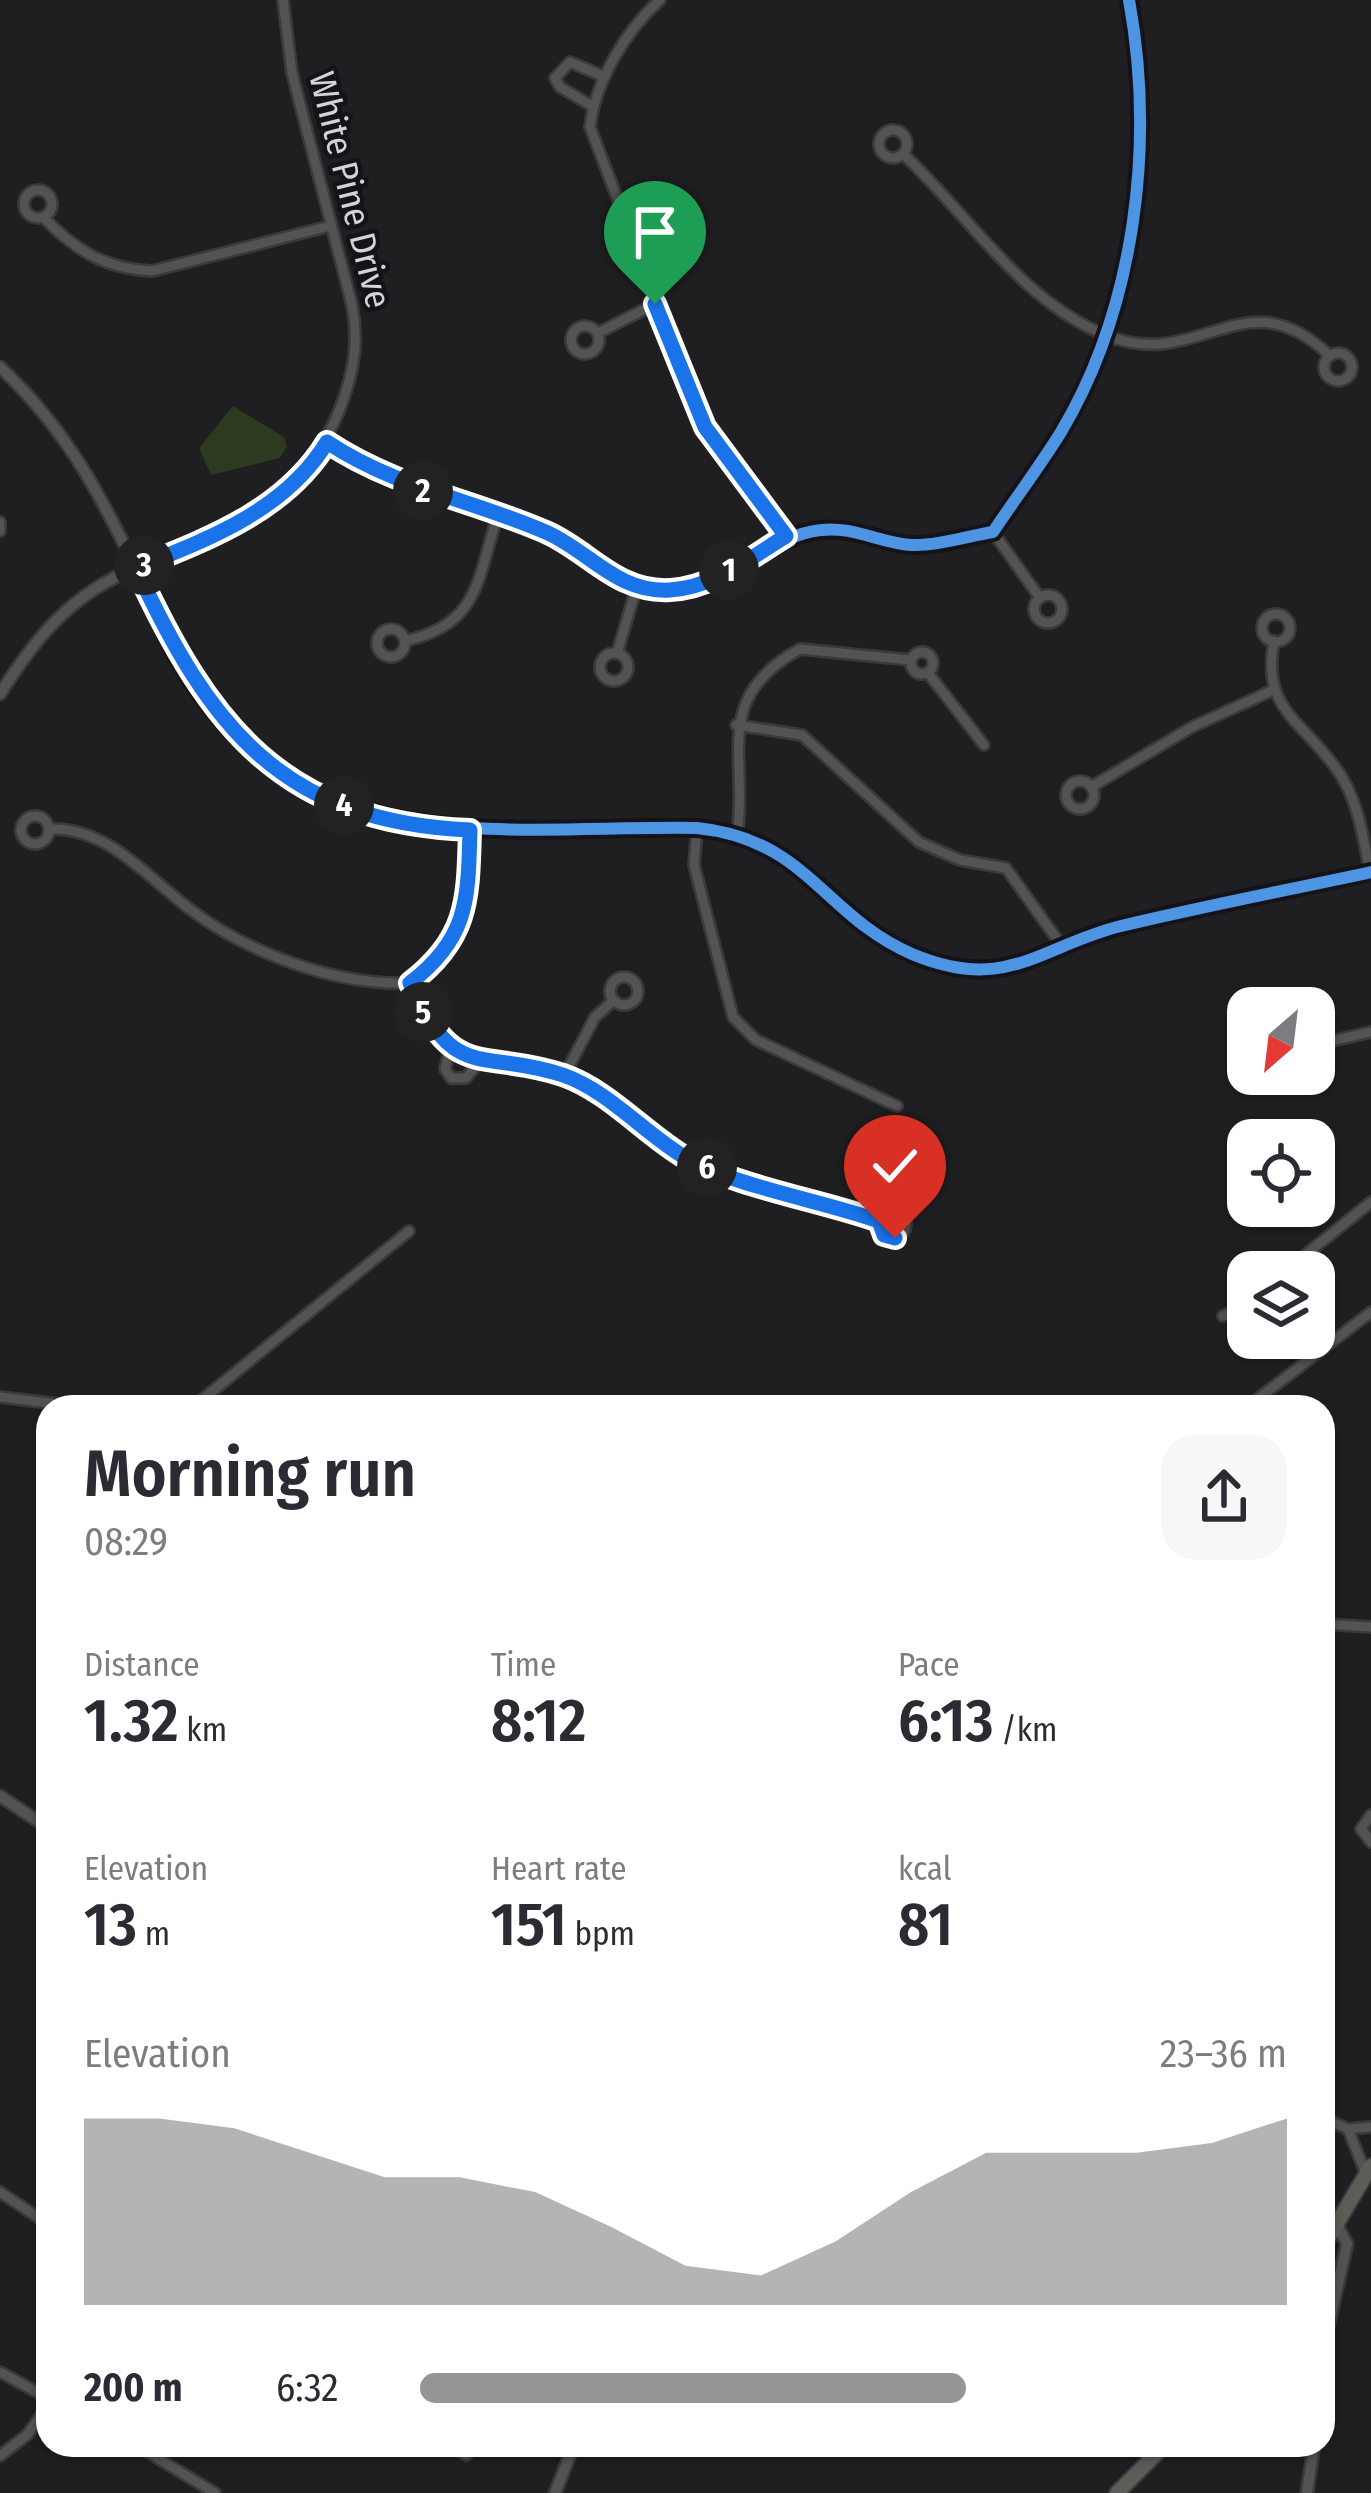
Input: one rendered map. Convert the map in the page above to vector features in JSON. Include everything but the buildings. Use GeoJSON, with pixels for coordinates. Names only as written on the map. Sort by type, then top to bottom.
{"type":"FeatureCollection","features":[{"type":"Feature","properties":{"kind":"main road"},"geometry":{"type":"LineString","coordinates":[[1335,2228],[1368,2171]]}},
{"type":"Feature","properties":{"kind":"main road"},"geometry":{"type":"LineString","coordinates":[[1117,2493],[1153,2457]]}},
{"type":"Feature","properties":{"kind":"street","name":"White Pine Drive"},"geometry":{"type":"LineString","coordinates":[[136,568],[263,509],[293,488],[327,442],[350,382],[357,333],[292,73],[283,0]]}},
{"type":"Feature","properties":{"kind":"street"},"geometry":{"type":"LineString","coordinates":[[660,0],[642,16],[605,77],[592,106],[590,127],[705,427],[786,536]]}},
{"type":"Feature","properties":{"kind":"street"},"geometry":{"type":"LineString","coordinates":[[327,442],[370,471],[550,534],[621,582],[637,586],[694,588],[786,536],[841,530],[912,545],[993,532],[1062,430],[1103,334],[1135,208],[1141,140],[1129,0]]}},
{"type":"Feature","properties":{"kind":"street"},"geometry":{"type":"LineString","coordinates":[[592,106],[560,87],[555,78],[570,62],[605,77]]}},
{"type":"Feature","properties":{"kind":"street"},"geometry":{"type":"LineString","coordinates":[[903,154],[1048,305],[1103,334],[1135,345],[1168,346],[1241,320],[1259,320],[1310,337],[1330,356]]}},
{"type":"Feature","properties":{"kind":"street"},"geometry":{"type":"LineString","coordinates":[[43,217],[85,254],[131,270],[152,271],[330,226]]}},
{"type":"Feature","properties":{"kind":"street"},"geometry":{"type":"LineString","coordinates":[[598,333],[655,304]]}},
{"type":"Feature","properties":{"kind":"street"},"geometry":{"type":"LineString","coordinates":[[0,367],[70,441],[181,664],[216,712],[256,752],[308,788],[359,812],[415,826],[470,830],[697,828],[737,835],[803,868],[858,922],[916,956],[982,968],[1024,964],[1116,927],[1371,872],[1361,822],[1335,767],[1273,690],[1274,641]]}},
{"type":"Feature","properties":{"kind":"street"},"geometry":{"type":"LineString","coordinates":[[405,641],[438,634],[461,613],[497,517]]}},
{"type":"Feature","properties":{"kind":"street"},"geometry":{"type":"LineString","coordinates":[[993,532],[1040,598]]}},
{"type":"Feature","properties":{"kind":"street"},"geometry":{"type":"LineString","coordinates":[[0,694],[58,615],[91,589],[136,568]]}},
{"type":"Feature","properties":{"kind":"street"},"geometry":{"type":"LineString","coordinates":[[617,653],[637,586]]}},
{"type":"Feature","properties":{"kind":"street"},"geometry":{"type":"LineString","coordinates":[[737,835],[736,725],[758,686],[800,649],[911,660]]}},
{"type":"Feature","properties":{"kind":"street"},"geometry":{"type":"LineString","coordinates":[[911,660],[919,652],[929,655],[933,665],[928,673]]}},
{"type":"Feature","properties":{"kind":"street"},"geometry":{"type":"LineString","coordinates":[[911,660],[916,673],[928,673]]}},
{"type":"Feature","properties":{"kind":"street"},"geometry":{"type":"LineString","coordinates":[[928,673],[985,745]]}},
{"type":"Feature","properties":{"kind":"street"},"geometry":{"type":"LineString","coordinates":[[1091,787],[1172,738],[1273,690]]}},
{"type":"Feature","properties":{"kind":"street"},"geometry":{"type":"LineString","coordinates":[[736,725],[812,740],[919,842],[960,860],[1006,868],[1064,949]]}},
{"type":"Feature","properties":{"kind":"street"},"geometry":{"type":"LineString","coordinates":[[697,828],[694,865],[734,1016],[756,1040],[897,1106]]}},
{"type":"Feature","properties":{"kind":"street"},"geometry":{"type":"LineString","coordinates":[[49,829],[93,835],[240,941],[329,973],[383,984],[410,983],[455,938],[469,881],[470,830]]}},
{"type":"Feature","properties":{"kind":"street"},"geometry":{"type":"LineString","coordinates":[[410,983],[425,1016],[451,1046],[479,1062],[564,1076],[698,1164],[879,1221]]}},
{"type":"Feature","properties":{"kind":"street"},"geometry":{"type":"LineString","coordinates":[[564,1076],[595,1017],[614,1000]]}},
{"type":"Feature","properties":{"kind":"street"},"geometry":{"type":"LineString","coordinates":[[1335,1040],[1371,1032]]}},
{"type":"Feature","properties":{"kind":"street"},"geometry":{"type":"LineString","coordinates":[[451,1046],[445,1069],[452,1078],[466,1078],[479,1062]]}},
{"type":"Feature","properties":{"kind":"street"},"geometry":{"type":"LineString","coordinates":[[1311,1251],[1371,1202]]}},
{"type":"Feature","properties":{"kind":"street"},"geometry":{"type":"LineString","coordinates":[[208,1395],[409,1231]]}},
{"type":"Feature","properties":{"kind":"street"},"geometry":{"type":"LineString","coordinates":[[1263,1395],[1371,1312]]}},
{"type":"Feature","properties":{"kind":"street"},"geometry":{"type":"LineString","coordinates":[[1222,1316],[1227,1314]]}},
{"type":"Feature","properties":{"kind":"street"},"geometry":{"type":"LineString","coordinates":[[0,1396],[36,1401]]}},
{"type":"Feature","properties":{"kind":"street"},"geometry":{"type":"LineString","coordinates":[[1335,1625],[1371,1627]]}},
{"type":"Feature","properties":{"kind":"street"},"geometry":{"type":"LineString","coordinates":[[0,1796],[36,1820]]}},
{"type":"Feature","properties":{"kind":"street"},"geometry":{"type":"LineString","coordinates":[[1371,1815],[1361,1829],[1371,1842]]}},
{"type":"Feature","properties":{"kind":"street"},"geometry":{"type":"LineString","coordinates":[[1335,2123],[1348,2129],[1371,2127]]}},
{"type":"Feature","properties":{"kind":"street"},"geometry":{"type":"LineString","coordinates":[[1348,2129],[1368,2171]]}},
{"type":"Feature","properties":{"kind":"street"},"geometry":{"type":"LineString","coordinates":[[0,2192],[36,2216]]}},
{"type":"Feature","properties":{"kind":"street"},"geometry":{"type":"LineString","coordinates":[[1335,2297],[1347,2244],[1337,2225]]}},
{"type":"Feature","properties":{"kind":"street"},"geometry":{"type":"LineString","coordinates":[[0,2372],[36,2394]]}},
{"type":"Feature","properties":{"kind":"street"},"geometry":{"type":"LineString","coordinates":[[0,2456],[28,2434],[36,2421]]}},
{"type":"Feature","properties":{"kind":"street"},"geometry":{"type":"LineString","coordinates":[[156,2457],[215,2493]]}},
{"type":"Feature","properties":{"kind":"street"},"geometry":{"type":"LineString","coordinates":[[555,2493],[571,2457]]}},
{"type":"Feature","properties":{"kind":"street"},"geometry":{"type":"LineString","coordinates":[[1306,2493],[1312,2457]]}},
{"type":"Feature","properties":{"kind":"green space"},"geometry":{"type":"Polygon","coordinates":[[[233,406],[284,437],[287,446],[280,458],[211,475],[199,448],[233,406]]]}},
{"type":"Feature","properties":{"kind":"cycle path"},"geometry":{"type":"LineString","coordinates":[[327,442],[407,483],[547,533],[629,581],[666,590],[706,585],[786,540],[821,530],[844,530],[911,545],[993,532],[1061,432],[1087,383],[1122,277],[1139,166],[1137,54],[1129,0]]}},
{"type":"Feature","properties":{"kind":"cycle path"},"geometry":{"type":"LineString","coordinates":[[136,568],[193,683],[243,741],[297,782],[357,808],[421,823],[487,829],[697,828],[734,835],[790,863],[882,938],[945,965],[999,968],[1121,926],[1371,872]]}},
{"type":"Feature","properties":{"kind":"route"},"geometry":{"type":"LineString","coordinates":[[655,304],[705,427],[786,536],[712,580],[694,588],[667,590],[621,582],[550,534],[370,471],[327,442],[293,488],[263,509],[136,568],[195,686],[256,752],[308,788],[359,812],[415,826],[470,830],[469,881],[455,938],[410,983],[425,1016],[451,1046],[479,1062],[564,1076],[698,1164],[879,1221],[884,1235],[895,1238]]}}]}
